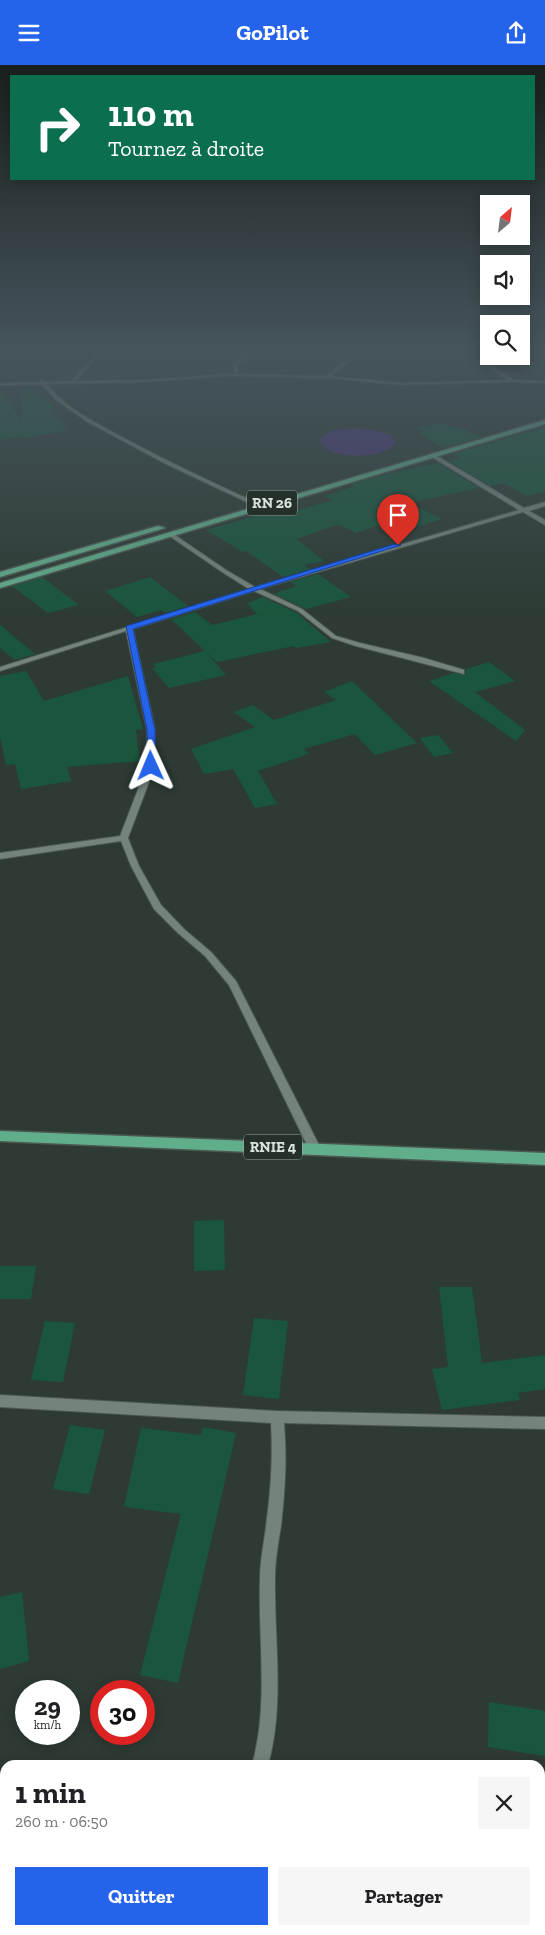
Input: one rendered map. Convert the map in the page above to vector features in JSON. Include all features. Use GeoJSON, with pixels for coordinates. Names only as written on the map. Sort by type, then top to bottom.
{"type":"FeatureCollection","features":[{"type":"Feature","properties":{"kind":"main road"},"geometry":{"type":"LineString","coordinates":[[384,462],[458,440]]}},
{"type":"Feature","properties":{"kind":"main road","name":"RN 26"},"geometry":{"type":"LineString","coordinates":[[0,586],[482,440]]}},
{"type":"Feature","properties":{"kind":"main road","name":"RN 26"},"geometry":{"type":"LineString","coordinates":[[232,507],[259,499]]}},
{"type":"Feature","properties":{"kind":"main road"},"geometry":{"type":"LineString","coordinates":[[0,575],[166,526]]}},
{"type":"Feature","properties":{"kind":"main road","name":"RNIE 4"},"geometry":{"type":"LineString","coordinates":[[0,1136],[545,1159]]}},
{"type":"Feature","properties":{"kind":"street"},"geometry":{"type":"LineString","coordinates":[[126,440],[172,466],[251,502]]}},
{"type":"Feature","properties":{"kind":"street"},"geometry":{"type":"LineString","coordinates":[[432,455],[545,523]]}},
{"type":"Feature","properties":{"kind":"street"},"geometry":{"type":"LineString","coordinates":[[0,669],[254,589],[545,504]]}},
{"type":"Feature","properties":{"kind":"street"},"geometry":{"type":"LineString","coordinates":[[170,534],[254,589],[300,610],[334,637],[358,645],[421,660],[461,673]]}},
{"type":"Feature","properties":{"kind":"street"},"geometry":{"type":"LineString","coordinates":[[129,628],[151,730],[151,766],[124,838],[134,865],[157,907],[181,931],[208,953],[233,983],[315,1149]]}},
{"type":"Feature","properties":{"kind":"street"},"geometry":{"type":"LineString","coordinates":[[0,856],[124,838]]}},
{"type":"Feature","properties":{"kind":"street"},"geometry":{"type":"LineString","coordinates":[[0,1401],[277,1417],[545,1423]]}},
{"type":"Feature","properties":{"kind":"street"},"geometry":{"type":"LineString","coordinates":[[261,1760],[270,1689],[267,1577],[278,1496],[280,1463],[277,1417]]}},
{"type":"Feature","properties":{"kind":"shaded area"},"geometry":{"type":"Polygon","coordinates":[[[319,440],[394,440],[396,443],[390,449],[380,453],[356,456],[332,452],[324,447],[319,440]]]}},
{"type":"Feature","properties":{"kind":"building"},"geometry":{"type":"Polygon","coordinates":[[[431,440],[470,440],[443,448],[431,440]]]}},
{"type":"Feature","properties":{"kind":"building"},"geometry":{"type":"Polygon","coordinates":[[[499,440],[545,440],[545,492],[526,496],[504,483],[490,486],[449,461],[460,458],[452,454],[499,440]]]}},
{"type":"Feature","properties":{"kind":"building"},"geometry":{"type":"Polygon","coordinates":[[[438,463],[479,488],[410,503],[442,519],[403,531],[386,523],[356,533],[339,524],[297,539],[324,561],[304,565],[310,569],[283,577],[246,551],[243,552],[206,530],[273,511],[280,515],[333,500],[324,496],[353,487],[352,484],[383,475],[438,463]]]}},
{"type":"Feature","properties":{"kind":"building"},"geometry":{"type":"Polygon","coordinates":[[[318,574],[351,597],[306,609],[274,594],[296,586],[290,582],[318,574]]]}},
{"type":"Feature","properties":{"kind":"building"},"geometry":{"type":"Polygon","coordinates":[[[42,577],[79,605],[48,613],[12,586],[42,577]]]}},
{"type":"Feature","properties":{"kind":"building"},"geometry":{"type":"Polygon","coordinates":[[[150,577],[188,606],[165,613],[162,610],[137,617],[105,591],[150,577]]]}},
{"type":"Feature","properties":{"kind":"building"},"geometry":{"type":"Polygon","coordinates":[[[263,597],[297,613],[331,642],[296,648],[294,646],[217,662],[206,652],[226,675],[169,688],[152,668],[156,667],[153,664],[205,651],[171,619],[195,612],[212,625],[257,614],[247,603],[263,597]]]}},
{"type":"Feature","properties":{"kind":"building"},"geometry":{"type":"Polygon","coordinates":[[[0,625],[35,654],[15,660],[0,648],[0,625]]]}},
{"type":"Feature","properties":{"kind":"building"},"geometry":{"type":"Polygon","coordinates":[[[489,662],[515,681],[475,692],[525,730],[516,741],[429,681],[454,673],[465,675],[466,669],[489,662]]]}},
{"type":"Feature","properties":{"kind":"building"},"geometry":{"type":"Polygon","coordinates":[[[26,671],[44,701],[128,676],[143,729],[136,730],[140,761],[67,767],[71,781],[21,789],[15,764],[6,765],[0,736],[0,676],[26,671]]]}},
{"type":"Feature","properties":{"kind":"building"},"geometry":{"type":"Polygon","coordinates":[[[352,681],[417,743],[375,755],[355,734],[304,749],[309,754],[258,771],[277,804],[255,808],[233,769],[204,774],[191,749],[255,727],[234,712],[253,705],[274,720],[336,700],[324,692],[352,681]]]}},
{"type":"Feature","properties":{"kind":"building"},"geometry":{"type":"Polygon","coordinates":[[[438,735],[453,753],[434,757],[420,738],[438,735]]]}},
{"type":"Feature","properties":{"kind":"building"},"geometry":{"type":"Polygon","coordinates":[[[224,1220],[225,1270],[194,1271],[194,1221],[224,1220]]]}},
{"type":"Feature","properties":{"kind":"building"},"geometry":{"type":"Polygon","coordinates":[[[0,1266],[36,1266],[31,1299],[0,1299],[0,1266]]]}},
{"type":"Feature","properties":{"kind":"building"},"geometry":{"type":"Polygon","coordinates":[[[439,1287],[472,1287],[482,1363],[545,1355],[545,1389],[518,1393],[520,1400],[442,1410],[432,1369],[448,1367],[439,1287]]]}},
{"type":"Feature","properties":{"kind":"building"},"geometry":{"type":"Polygon","coordinates":[[[254,1318],[288,1321],[279,1399],[243,1395],[254,1318]]]}},
{"type":"Feature","properties":{"kind":"building"},"geometry":{"type":"Polygon","coordinates":[[[45,1321],[75,1323],[63,1382],[31,1380],[45,1321]]]}},
{"type":"Feature","properties":{"kind":"building"},"geometry":{"type":"Polygon","coordinates":[[[70,1425],[105,1430],[89,1494],[53,1489],[70,1425]]]}},
{"type":"Feature","properties":{"kind":"building"},"geometry":{"type":"Polygon","coordinates":[[[203,1427],[236,1433],[178,1683],[140,1675],[181,1514],[124,1507],[141,1428],[201,1435],[203,1427]]]}},
{"type":"Feature","properties":{"kind":"building"},"geometry":{"type":"Polygon","coordinates":[[[22,1592],[29,1661],[0,1669],[0,1597],[22,1592]]]}},
{"type":"Feature","properties":{"kind":"building"},"geometry":{"type":"Polygon","coordinates":[[[489,1702],[545,1711],[545,1756],[488,1747],[489,1702]]]}},
{"type":"Feature","properties":{"kind":"route"},"geometry":{"type":"LineString","coordinates":[[151,766],[151,730],[129,628],[398,545]]}}]}
